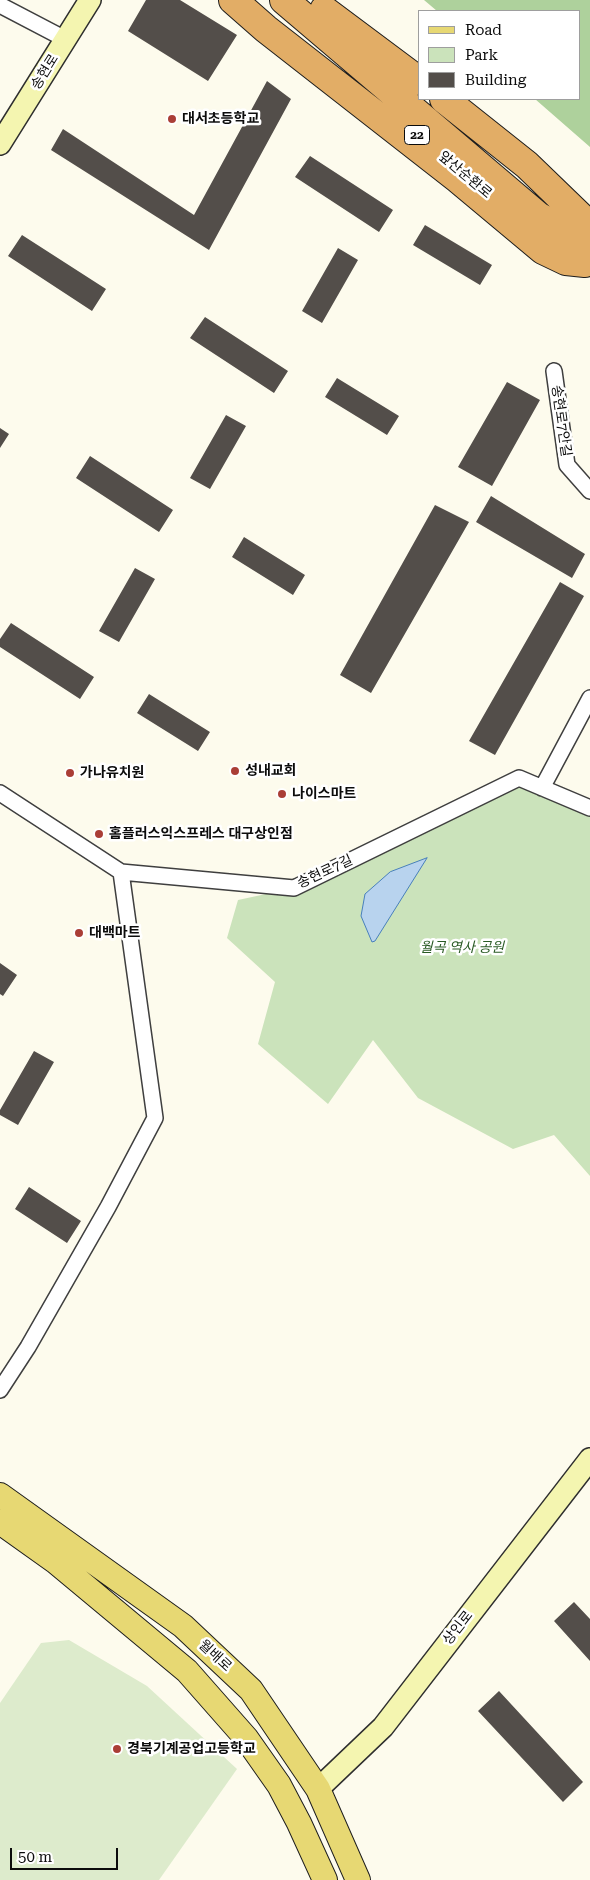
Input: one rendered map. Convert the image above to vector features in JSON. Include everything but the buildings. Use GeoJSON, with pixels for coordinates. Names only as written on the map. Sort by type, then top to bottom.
{"type":"FeatureCollection","features":[{"type":"Feature","properties":{"kind":"highway"},"geometry":{"type":"LineString","coordinates":[[233,0],[458,179],[543,250],[566,261],[588,258]]}},
{"type":"Feature","properties":{"kind":"highway","name":"앞산순환로"},"geometry":{"type":"LineString","coordinates":[[254,0],[526,226],[588,258]]}},
{"type":"Feature","properties":{"kind":"highway","name":"앞산순환로"},"geometry":{"type":"LineString","coordinates":[[284,0],[588,258]]}},
{"type":"Feature","properties":{"kind":"highway"},"geometry":{"type":"LineString","coordinates":[[310,0],[418,80]]}},
{"type":"Feature","properties":{"kind":"highway"},"geometry":{"type":"LineString","coordinates":[[445,100],[527,165],[590,226]]}},
{"type":"Feature","properties":{"kind":"main road","name":"송현로"},"geometry":{"type":"LineString","coordinates":[[0,144],[90,0]]}},
{"type":"Feature","properties":{"kind":"main road","name":"상인로"},"geometry":{"type":"LineString","coordinates":[[318,1789],[384,1727],[590,1459]]}},
{"type":"Feature","properties":{"kind":"main road","name":"월배로"},"geometry":{"type":"LineString","coordinates":[[0,1496],[183,1626],[251,1690],[318,1789],[358,1880]]}},
{"type":"Feature","properties":{"kind":"main road"},"geometry":{"type":"LineString","coordinates":[[0,1522],[56,1562],[187,1671],[246,1738],[279,1785],[325,1880]]}},
{"type":"Feature","properties":{"kind":"street"},"geometry":{"type":"LineString","coordinates":[[0,5],[65,39]]}},
{"type":"Feature","properties":{"kind":"street","name":"송현로7안길"},"geometry":{"type":"LineString","coordinates":[[554,372],[566,465],[590,491]]}},
{"type":"Feature","properties":{"kind":"street"},"geometry":{"type":"LineString","coordinates":[[542,788],[590,698]]}},
{"type":"Feature","properties":{"kind":"street","name":"송현로7길"},"geometry":{"type":"LineString","coordinates":[[0,793],[121,872],[294,888],[519,778],[590,808]]}},
{"type":"Feature","properties":{"kind":"street"},"geometry":{"type":"LineString","coordinates":[[0,1390],[28,1347],[108,1207],[155,1118],[121,872]]}},
{"type":"Feature","properties":{"kind":"green space"},"geometry":{"type":"Polygon","coordinates":[[[424,0],[590,0],[590,147],[536,100],[580,100],[580,10],[436,10],[424,0]]]}},
{"type":"Feature","properties":{"kind":"green space","name":"월곡 역사 공원"},"geometry":{"type":"Polygon","coordinates":[[[519,778],[590,808],[590,1176],[554,1135],[513,1149],[418,1098],[373,1040],[328,1104],[258,1044],[275,982],[227,938],[238,900],[294,888],[519,778]]]}},
{"type":"Feature","properties":{"kind":"green space","name":"경북기계공업고등학교"},"geometry":{"type":"Polygon","coordinates":[[[69,1640],[147,1686],[237,1769],[159,1880],[0,1880],[0,1703],[41,1643],[69,1640]]]}},
{"type":"Feature","properties":{"kind":"water"},"geometry":{"type":"Polygon","coordinates":[[[427,858],[375,941],[372,942],[361,916],[365,894],[390,872],[427,858]]]}},
{"type":"Feature","properties":{"kind":"place","name":"대서초등학교"},"geometry":{"type":"Point","coordinates":[172,119]}},
{"type":"Feature","properties":{"kind":"place","name":"성내교회"},"geometry":{"type":"Point","coordinates":[235,771]}},
{"type":"Feature","properties":{"kind":"place","name":"가나유치원"},"geometry":{"type":"Point","coordinates":[70,773]}},
{"type":"Feature","properties":{"kind":"place","name":"나이스마트"},"geometry":{"type":"Point","coordinates":[282,794]}},
{"type":"Feature","properties":{"kind":"place","name":"홈플러스익스프레스 대구상인점"},"geometry":{"type":"Point","coordinates":[99,834]}},
{"type":"Feature","properties":{"kind":"place","name":"대백마트"},"geometry":{"type":"Point","coordinates":[79,933]}},
{"type":"Feature","properties":{"kind":"place","name":"경북기계공업고등학교"},"geometry":{"type":"Point","coordinates":[117,1749]}}]}
